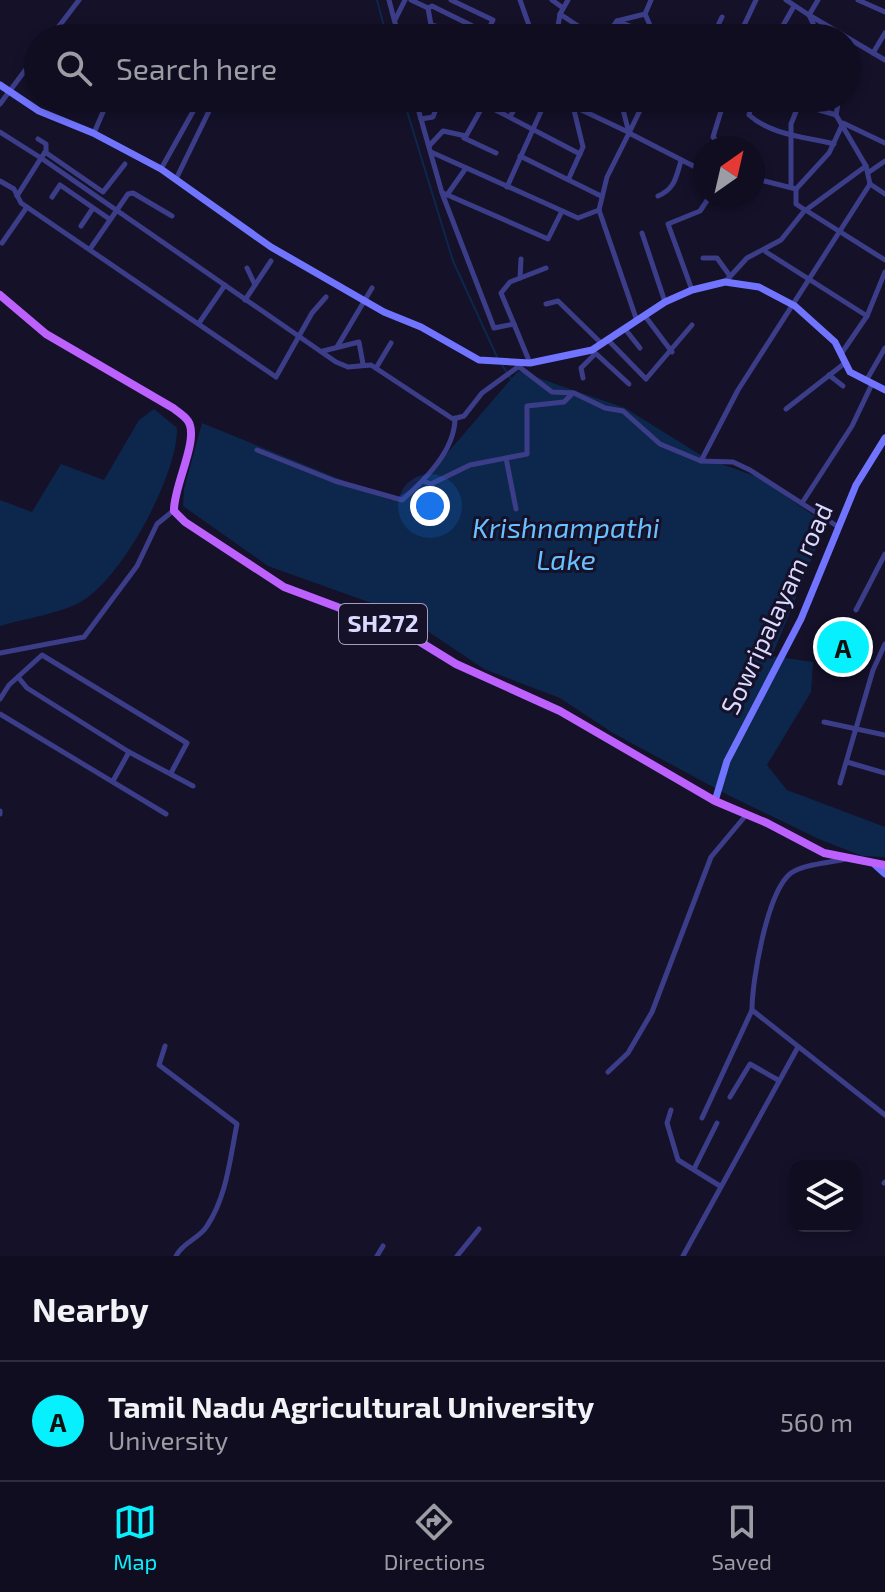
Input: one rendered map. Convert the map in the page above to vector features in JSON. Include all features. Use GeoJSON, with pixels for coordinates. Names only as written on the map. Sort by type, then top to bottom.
{"type":"FeatureCollection","features":[{"type":"Feature","properties":{"kind":"main road"},"geometry":{"type":"LineString","coordinates":[[0,295],[46,334],[173,408],[188,421],[192,436],[174,496],[174,511]]}},
{"type":"Feature","properties":{"kind":"main road","name":"SH272"},"geometry":{"type":"LineString","coordinates":[[174,511],[185,522],[284,587],[404,632],[456,664],[560,711],[715,801],[824,853],[880,865]]}},
{"type":"Feature","properties":{"kind":"street"},"geometry":{"type":"LineString","coordinates":[[61,24],[79,0]]}},
{"type":"Feature","properties":{"kind":"street"},"geometry":{"type":"LineString","coordinates":[[389,0],[396,24]]}},
{"type":"Feature","properties":{"kind":"street"},"geometry":{"type":"LineString","coordinates":[[395,21],[408,0],[428,8],[432,6],[467,24]]}},
{"type":"Feature","properties":{"kind":"street"},"geometry":{"type":"LineString","coordinates":[[451,0],[493,20],[491,24]]}},
{"type":"Feature","properties":{"kind":"street"},"geometry":{"type":"LineString","coordinates":[[520,0],[529,24]]}},
{"type":"Feature","properties":{"kind":"street"},"geometry":{"type":"LineString","coordinates":[[552,0],[578,24]]}},
{"type":"Feature","properties":{"kind":"street"},"geometry":{"type":"LineString","coordinates":[[559,24],[561,11],[568,0]]}},
{"type":"Feature","properties":{"kind":"street"},"geometry":{"type":"LineString","coordinates":[[648,24],[645,14],[651,0]]}},
{"type":"Feature","properties":{"kind":"street"},"geometry":{"type":"LineString","coordinates":[[745,24],[756,0]]}},
{"type":"Feature","properties":{"kind":"street"},"geometry":{"type":"LineString","coordinates":[[786,0],[824,24]]}},
{"type":"Feature","properties":{"kind":"street"},"geometry":{"type":"LineString","coordinates":[[809,15],[818,0]]}},
{"type":"Feature","properties":{"kind":"street"},"geometry":{"type":"LineString","coordinates":[[858,0],[885,12]]}},
{"type":"Feature","properties":{"kind":"street"},"geometry":{"type":"LineString","coordinates":[[784,24],[794,6]]}},
{"type":"Feature","properties":{"kind":"street"},"geometry":{"type":"LineString","coordinates":[[428,8],[431,24]]}},
{"type":"Feature","properties":{"kind":"street"},"geometry":{"type":"LineString","coordinates":[[615,24],[645,14]]}},
{"type":"Feature","properties":{"kind":"street"},"geometry":{"type":"LineString","coordinates":[[809,15],[813,24]]}},
{"type":"Feature","properties":{"kind":"street"},"geometry":{"type":"LineString","coordinates":[[719,24],[722,17]]}},
{"type":"Feature","properties":{"kind":"street"},"geometry":{"type":"LineString","coordinates":[[617,21],[624,24]]}},
{"type":"Feature","properties":{"kind":"street"},"geometry":{"type":"LineString","coordinates":[[873,53],[885,33]]}},
{"type":"Feature","properties":{"kind":"street"},"geometry":{"type":"LineString","coordinates":[[861,46],[885,60]]}},
{"type":"Feature","properties":{"kind":"street"},"geometry":{"type":"LineString","coordinates":[[0,104],[24,72]]}},
{"type":"Feature","properties":{"kind":"street"},"geometry":{"type":"LineString","coordinates":[[0,85],[24,102]]}},
{"type":"Feature","properties":{"kind":"street"},"geometry":{"type":"LineString","coordinates":[[41,112],[93,133],[161,169],[241,227],[364,300],[421,327],[479,360],[519,365],[593,352]]}},
{"type":"Feature","properties":{"kind":"street"},"geometry":{"type":"LineString","coordinates":[[93,133],[103,112]]}},
{"type":"Feature","properties":{"kind":"street"},"geometry":{"type":"LineString","coordinates":[[161,169],[193,112]]}},
{"type":"Feature","properties":{"kind":"street"},"geometry":{"type":"LineString","coordinates":[[176,179],[209,112]]}},
{"type":"Feature","properties":{"kind":"street"},"geometry":{"type":"LineString","coordinates":[[419,112],[444,194],[494,328],[514,324]]}},
{"type":"Feature","properties":{"kind":"street"},"geometry":{"type":"LineString","coordinates":[[421,119],[430,119],[435,112]]}},
{"type":"Feature","properties":{"kind":"street"},"geometry":{"type":"LineString","coordinates":[[463,137],[479,112]]}},
{"type":"Feature","properties":{"kind":"street"},"geometry":{"type":"LineString","coordinates":[[504,112],[531,131],[580,154]]}},
{"type":"Feature","properties":{"kind":"street"},"geometry":{"type":"LineString","coordinates":[[507,187],[540,112]]}},
{"type":"Feature","properties":{"kind":"street"},"geometry":{"type":"LineString","coordinates":[[569,178],[583,147],[574,112]]}},
{"type":"Feature","properties":{"kind":"street"},"geometry":{"type":"LineString","coordinates":[[585,112],[693,166]]}},
{"type":"Feature","properties":{"kind":"street"},"geometry":{"type":"LineString","coordinates":[[624,112],[629,133]]}},
{"type":"Feature","properties":{"kind":"street"},"geometry":{"type":"LineString","coordinates":[[637,321],[599,210],[639,112]]}},
{"type":"Feature","properties":{"kind":"street"},"geometry":{"type":"LineString","coordinates":[[713,136],[721,112]]}},
{"type":"Feature","properties":{"kind":"street"},"geometry":{"type":"LineString","coordinates":[[751,112],[750,116],[791,134],[834,144]]}},
{"type":"Feature","properties":{"kind":"street"},"geometry":{"type":"LineString","coordinates":[[797,112],[791,134],[796,204],[885,260]]}},
{"type":"Feature","properties":{"kind":"street"},"geometry":{"type":"LineString","coordinates":[[701,461],[738,390],[795,306],[870,184],[867,169],[843,123],[836,115],[826,112]]}},
{"type":"Feature","properties":{"kind":"street"},"geometry":{"type":"LineString","coordinates":[[794,188],[834,144],[843,123]]}},
{"type":"Feature","properties":{"kind":"street"},"geometry":{"type":"LineString","coordinates":[[843,123],[885,143]]}},
{"type":"Feature","properties":{"kind":"street"},"geometry":{"type":"LineString","coordinates":[[429,149],[443,131],[496,153]]}},
{"type":"Feature","properties":{"kind":"street"},"geometry":{"type":"LineString","coordinates":[[0,132],[103,192],[125,164]]}},
{"type":"Feature","properties":{"kind":"street"},"geometry":{"type":"LineString","coordinates":[[17,196],[43,155],[46,144],[38,139]]}},
{"type":"Feature","properties":{"kind":"street"},"geometry":{"type":"LineString","coordinates":[[429,149],[581,219],[589,211],[599,210]]}},
{"type":"Feature","properties":{"kind":"street"},"geometry":{"type":"LineString","coordinates":[[43,155],[322,352],[348,367],[363,364],[376,368],[442,415],[455,418],[464,416],[495,382],[519,365]]}},
{"type":"Feature","properties":{"kind":"street"},"geometry":{"type":"LineString","coordinates":[[520,156],[602,197]]}},
{"type":"Feature","properties":{"kind":"street"},"geometry":{"type":"LineString","coordinates":[[658,196],[668,192],[676,181],[681,161]]}},
{"type":"Feature","properties":{"kind":"street"},"geometry":{"type":"LineString","coordinates":[[583,378],[581,368],[605,342],[665,302],[728,279],[755,252],[765,251],[781,240],[806,210],[867,169],[885,161]]}},
{"type":"Feature","properties":{"kind":"street"},"geometry":{"type":"LineString","coordinates":[[444,194],[466,168]]}},
{"type":"Feature","properties":{"kind":"street"},"geometry":{"type":"LineString","coordinates":[[0,181],[27,207],[276,377],[312,313],[326,297]]}},
{"type":"Feature","properties":{"kind":"street"},"geometry":{"type":"LineString","coordinates":[[765,181],[794,188]]}},
{"type":"Feature","properties":{"kind":"street"},"geometry":{"type":"LineString","coordinates":[[870,184],[885,194]]}},
{"type":"Feature","properties":{"kind":"street"},"geometry":{"type":"LineString","coordinates":[[52,197],[60,185],[108,218]]}},
{"type":"Feature","properties":{"kind":"street"},"geometry":{"type":"LineString","coordinates":[[90,249],[115,208],[133,193],[172,216]]}},
{"type":"Feature","properties":{"kind":"street"},"geometry":{"type":"LineString","coordinates":[[444,194],[548,239],[562,211]]}},
{"type":"Feature","properties":{"kind":"street"},"geometry":{"type":"LineString","coordinates":[[2,243],[27,207]]}},
{"type":"Feature","properties":{"kind":"street"},"geometry":{"type":"LineString","coordinates":[[81,226],[93,208]]}},
{"type":"Feature","properties":{"kind":"street"},"geometry":{"type":"LineString","coordinates":[[692,290],[668,224],[702,208]]}},
{"type":"Feature","properties":{"kind":"street"},"geometry":{"type":"LineString","coordinates":[[642,233],[665,302]]}},
{"type":"Feature","properties":{"kind":"street"},"geometry":{"type":"LineString","coordinates":[[765,251],[867,316]]}},
{"type":"Feature","properties":{"kind":"street"},"geometry":{"type":"LineString","coordinates":[[703,258],[717,258],[728,279],[759,287],[795,306],[820,325],[850,372],[885,390]]}},
{"type":"Feature","properties":{"kind":"street"},"geometry":{"type":"LineString","coordinates":[[520,278],[521,259]]}},
{"type":"Feature","properties":{"kind":"street"},"geometry":{"type":"LineString","coordinates":[[245,300],[271,261]]}},
{"type":"Feature","properties":{"kind":"street"},"geometry":{"type":"LineString","coordinates":[[247,268],[255,285]]}},
{"type":"Feature","properties":{"kind":"street"},"geometry":{"type":"LineString","coordinates":[[546,268],[510,282],[501,293],[514,324],[519,365],[552,392],[574,393],[605,408],[623,411],[660,444],[701,461],[733,462],[837,526]]}},
{"type":"Feature","properties":{"kind":"street"},"geometry":{"type":"LineString","coordinates":[[841,354],[867,316],[885,272]]}},
{"type":"Feature","properties":{"kind":"street"},"geometry":{"type":"LineString","coordinates":[[199,323],[225,285]]}},
{"type":"Feature","properties":{"kind":"street"},"geometry":{"type":"LineString","coordinates":[[337,347],[372,288]]}},
{"type":"Feature","properties":{"kind":"street"},"geometry":{"type":"LineString","coordinates":[[546,304],[558,301],[646,379],[692,325]]}},
{"type":"Feature","properties":{"kind":"street"},"geometry":{"type":"LineString","coordinates":[[645,316],[672,352]]}},
{"type":"Feature","properties":{"kind":"street"},"geometry":{"type":"LineString","coordinates":[[625,329],[640,348]]}},
{"type":"Feature","properties":{"kind":"street"},"geometry":{"type":"LineString","coordinates":[[322,352],[359,342],[363,364]]}},
{"type":"Feature","properties":{"kind":"street"},"geometry":{"type":"LineString","coordinates":[[376,368],[391,343]]}},
{"type":"Feature","properties":{"kind":"street"},"geometry":{"type":"LineString","coordinates":[[802,503],[852,426],[885,348]]}},
{"type":"Feature","properties":{"kind":"street"},"geometry":{"type":"LineString","coordinates":[[593,352],[629,384]]}},
{"type":"Feature","properties":{"kind":"street"},"geometry":{"type":"LineString","coordinates":[[786,409],[845,363]]}},
{"type":"Feature","properties":{"kind":"street"},"geometry":{"type":"LineString","coordinates":[[829,375],[843,386]]}},
{"type":"Feature","properties":{"kind":"street"},"geometry":{"type":"LineString","coordinates":[[423,481],[431,484],[470,465],[527,454],[527,406],[564,402],[574,393]]}},
{"type":"Feature","properties":{"kind":"street"},"geometry":{"type":"LineString","coordinates":[[257,450],[335,481],[402,500],[423,481],[455,436],[455,418]]}},
{"type":"Feature","properties":{"kind":"street","name":"Sowripalayam road"},"geometry":{"type":"LineString","coordinates":[[715,801],[727,761],[801,619],[837,526],[885,438]]}},
{"type":"Feature","properties":{"kind":"street"},"geometry":{"type":"LineString","coordinates":[[506,458],[516,509]]}},
{"type":"Feature","properties":{"kind":"street"},"geometry":{"type":"LineString","coordinates":[[0,653],[84,637],[137,566],[157,524],[174,511]]}},
{"type":"Feature","properties":{"kind":"street"},"geometry":{"type":"LineString","coordinates":[[856,610],[885,554]]}},
{"type":"Feature","properties":{"kind":"street"},"geometry":{"type":"LineString","coordinates":[[840,783],[873,670],[885,644]]}},
{"type":"Feature","properties":{"kind":"street"},"geometry":{"type":"LineString","coordinates":[[35,648],[187,743],[171,773]]}},
{"type":"Feature","properties":{"kind":"street"},"geometry":{"type":"LineString","coordinates":[[0,699],[42,655]]}},
{"type":"Feature","properties":{"kind":"street"},"geometry":{"type":"LineString","coordinates":[[18,677],[27,688],[129,752],[193,786]]}},
{"type":"Feature","properties":{"kind":"street"},"geometry":{"type":"LineString","coordinates":[[0,714],[166,814]]}},
{"type":"Feature","properties":{"kind":"street"},"geometry":{"type":"LineString","coordinates":[[824,722],[885,735]]}},
{"type":"Feature","properties":{"kind":"street"},"geometry":{"type":"LineString","coordinates":[[113,781],[129,752]]}},
{"type":"Feature","properties":{"kind":"street"},"geometry":{"type":"LineString","coordinates":[[847,762],[885,773]]}},
{"type":"Feature","properties":{"kind":"street"},"geometry":{"type":"LineString","coordinates":[[608,1072],[628,1053],[652,1012],[711,857],[747,814]]}},
{"type":"Feature","properties":{"kind":"street"},"geometry":{"type":"LineString","coordinates":[[702,1118],[752,1010],[753,978],[771,909],[783,883],[798,870],[845,859]]}},
{"type":"Feature","properties":{"kind":"street"},"geometry":{"type":"LineString","coordinates":[[880,865],[885,874]]}},
{"type":"Feature","properties":{"kind":"street"},"geometry":{"type":"LineString","coordinates":[[752,1010],[885,1115]]}},
{"type":"Feature","properties":{"kind":"street"},"geometry":{"type":"LineString","coordinates":[[165,1046],[159,1065],[237,1124],[219,1208],[203,1233],[181,1247],[176,1256]]}},
{"type":"Feature","properties":{"kind":"street"},"geometry":{"type":"LineString","coordinates":[[683,1256],[798,1047]]}},
{"type":"Feature","properties":{"kind":"street"},"geometry":{"type":"LineString","coordinates":[[730,1097],[750,1064],[779,1080]]}},
{"type":"Feature","properties":{"kind":"street"},"geometry":{"type":"LineString","coordinates":[[671,1110],[667,1123],[678,1160],[720,1186]]}},
{"type":"Feature","properties":{"kind":"street"},"geometry":{"type":"LineString","coordinates":[[694,1169],[717,1123]]}},
{"type":"Feature","properties":{"kind":"street"},"geometry":{"type":"LineString","coordinates":[[457,1256],[479,1229]]}},
{"type":"Feature","properties":{"kind":"street"},"geometry":{"type":"LineString","coordinates":[[377,1256],[383,1246]]}},
{"type":"Feature","properties":{"kind":"water","name":"Krishnampathi Lake"},"geometry":{"type":"Polygon","coordinates":[[[518,371],[625,408],[707,459],[758,477],[826,524],[772,656],[813,662],[811,692],[767,765],[787,790],[885,827],[885,857],[862,856],[728,795],[613,733],[560,698],[484,669],[402,614],[268,566],[183,506],[184,489],[202,423],[391,500],[419,486],[518,371]]]}},
{"type":"Feature","properties":{"kind":"water"},"geometry":{"type":"Polygon","coordinates":[[[154,409],[177,428],[175,448],[158,497],[130,548],[98,589],[82,601],[0,626],[0,500],[32,512],[61,464],[104,480],[139,420],[154,409]]]}},
{"type":"Feature","properties":{"kind":"waterway"},"geometry":{"type":"LineString","coordinates":[[377,0],[383,24]]}},
{"type":"Feature","properties":{"kind":"waterway"},"geometry":{"type":"LineString","coordinates":[[407,112],[453,261],[498,359]]}},
{"type":"Feature","properties":{"kind":"waterway"},"geometry":{"type":"LineString","coordinates":[[502,365],[511,379]]}},
{"type":"Feature","properties":{"kind":"place","name":"Tamil Nadu Agricultural University"},"geometry":{"type":"Point","coordinates":[843,647]}}]}
